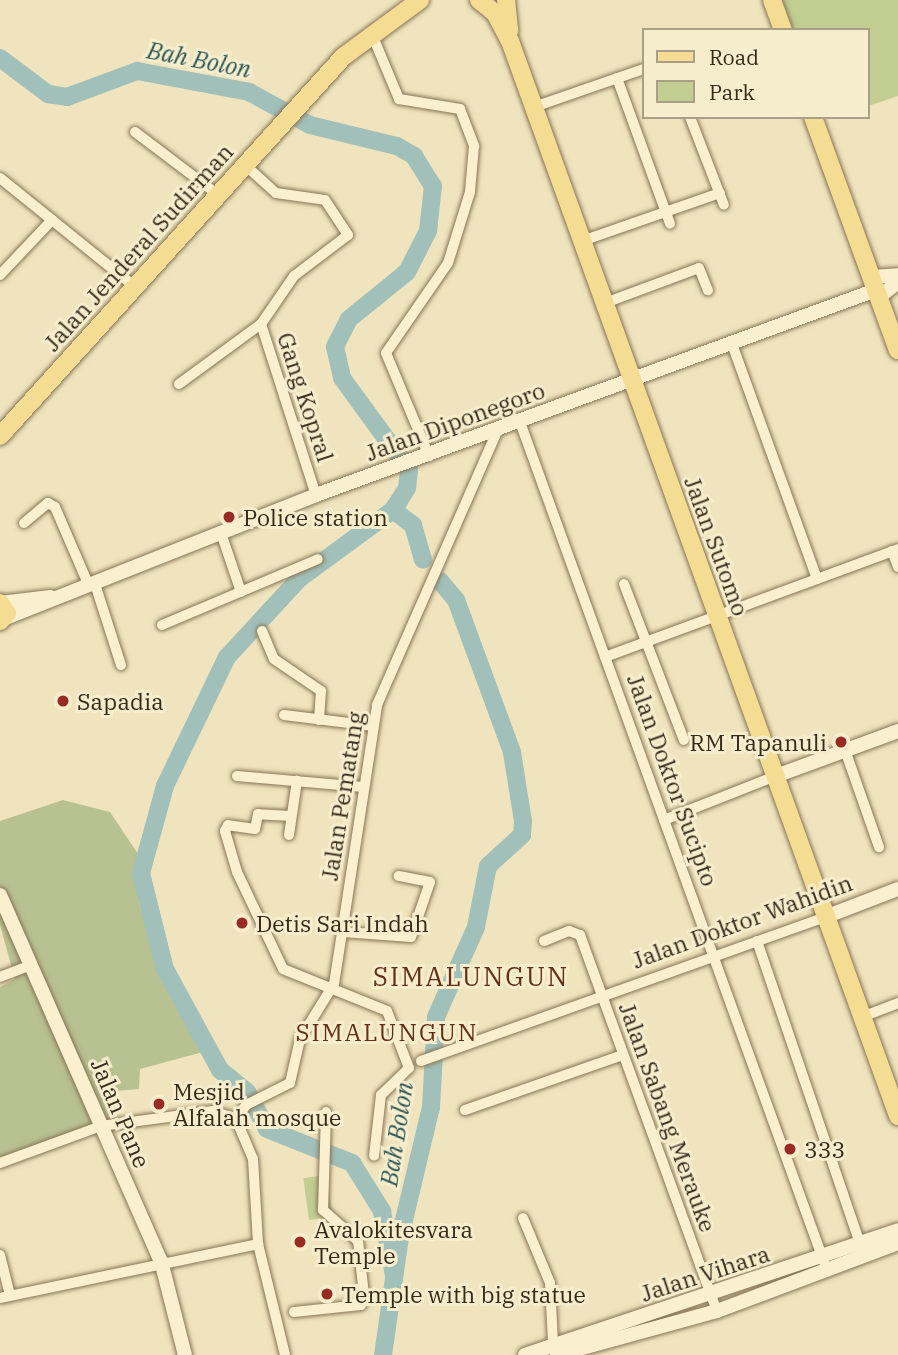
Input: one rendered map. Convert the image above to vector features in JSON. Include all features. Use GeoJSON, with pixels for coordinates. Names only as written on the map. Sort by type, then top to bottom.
{"type":"FeatureCollection","features":[{"type":"Feature","properties":{"kind":"main road"},"geometry":{"type":"LineString","coordinates":[[371,32],[418,1],[435,0]]}},
{"type":"Feature","properties":{"kind":"main road","name":"Jalan Sutomo"},"geometry":{"type":"LineString","coordinates":[[479,0],[495,13],[510,41],[773,777],[898,1116]]}},
{"type":"Feature","properties":{"kind":"main road"},"geometry":{"type":"LineString","coordinates":[[506,0],[510,41]]}},
{"type":"Feature","properties":{"kind":"main road"},"geometry":{"type":"LineString","coordinates":[[772,0],[781,28]]}},
{"type":"Feature","properties":{"kind":"main road","name":"Jalan Jenderal Sudirman"},"geometry":{"type":"LineString","coordinates":[[0,436],[276,128],[343,57],[371,32]]}},
{"type":"Feature","properties":{"kind":"main road"},"geometry":{"type":"LineString","coordinates":[[814,119],[898,350]]}},
{"type":"Feature","properties":{"kind":"street"},"geometry":{"type":"LineString","coordinates":[[371,32],[399,99],[460,109],[474,146],[470,192],[448,263],[386,353],[426,457]]}},
{"type":"Feature","properties":{"kind":"street"},"geometry":{"type":"LineString","coordinates":[[534,107],[642,70]]}},
{"type":"Feature","properties":{"kind":"street"},"geometry":{"type":"LineString","coordinates":[[617,78],[670,224]]}},
{"type":"Feature","properties":{"kind":"street"},"geometry":{"type":"LineString","coordinates":[[691,119],[724,205]]}},
{"type":"Feature","properties":{"kind":"street"},"geometry":{"type":"LineString","coordinates":[[135,132],[217,194]]}},
{"type":"Feature","properties":{"kind":"street","name":"Gang Kopral"},"geometry":{"type":"LineString","coordinates":[[244,164],[276,193],[325,200],[348,235],[295,276],[261,324],[316,495]]}},
{"type":"Feature","properties":{"kind":"street"},"geometry":{"type":"LineString","coordinates":[[0,178],[135,287]]}},
{"type":"Feature","properties":{"kind":"street"},"geometry":{"type":"LineString","coordinates":[[582,241],[720,193]]}},
{"type":"Feature","properties":{"kind":"street"},"geometry":{"type":"LineString","coordinates":[[0,275],[52,220]]}},
{"type":"Feature","properties":{"kind":"street"},"geometry":{"type":"LineString","coordinates":[[605,303],[699,268],[708,290]]}},
{"type":"Feature","properties":{"kind":"street","name":"Jalan Diponegoro"},"geometry":{"type":"LineString","coordinates":[[876,288],[898,275]]}},
{"type":"Feature","properties":{"kind":"street","name":"Jalan Diponegoro"},"geometry":{"type":"LineString","coordinates":[[1,616],[92,585],[316,495],[497,432],[631,379],[898,282]]}},
{"type":"Feature","properties":{"kind":"street"},"geometry":{"type":"LineString","coordinates":[[179,384],[261,324]]}},
{"type":"Feature","properties":{"kind":"street"},"geometry":{"type":"LineString","coordinates":[[732,344],[817,579]]}},
{"type":"Feature","properties":{"kind":"street","name":"Jalan Doktor Sucipto"},"geometry":{"type":"LineString","coordinates":[[520,422],[716,956],[825,1264]]}},
{"type":"Feature","properties":{"kind":"street","name":"Jalan Pematang"},"geometry":{"type":"LineString","coordinates":[[291,816],[258,814],[253,829],[228,825],[225,831],[277,961],[332,986],[343,932],[377,705],[497,432]]}},
{"type":"Feature","properties":{"kind":"street"},"geometry":{"type":"LineString","coordinates":[[24,523],[48,503],[55,507],[92,585],[121,665]]}},
{"type":"Feature","properties":{"kind":"street"},"geometry":{"type":"LineString","coordinates":[[221,533],[241,592]]}},
{"type":"Feature","properties":{"kind":"street"},"geometry":{"type":"LineString","coordinates":[[605,657],[895,550],[898,567]]}},
{"type":"Feature","properties":{"kind":"street"},"geometry":{"type":"LineString","coordinates":[[162,625],[318,559]]}},
{"type":"Feature","properties":{"kind":"street"},"geometry":{"type":"LineString","coordinates":[[624,584],[684,740]]}},
{"type":"Feature","properties":{"kind":"street"},"geometry":{"type":"LineString","coordinates":[[262,631],[274,659],[321,691],[319,720]]}},
{"type":"Feature","properties":{"kind":"street"},"geometry":{"type":"LineString","coordinates":[[284,715],[373,726]]}},
{"type":"Feature","properties":{"kind":"street"},"geometry":{"type":"LineString","coordinates":[[664,820],[898,731]]}},
{"type":"Feature","properties":{"kind":"street"},"geometry":{"type":"LineString","coordinates":[[845,750],[879,847]]}},
{"type":"Feature","properties":{"kind":"street"},"geometry":{"type":"LineString","coordinates":[[237,776],[364,787]]}},
{"type":"Feature","properties":{"kind":"street"},"geometry":{"type":"LineString","coordinates":[[289,835],[297,781]]}},
{"type":"Feature","properties":{"kind":"street"},"geometry":{"type":"LineString","coordinates":[[343,932],[411,937],[430,881],[399,876]]}},
{"type":"Feature","properties":{"kind":"street","name":"Jalan Doktor Wahidin"},"geometry":{"type":"LineString","coordinates":[[421,1061],[442,1050],[454,1052],[898,889]]}},
{"type":"Feature","properties":{"kind":"street","name":"Jalan Pane"},"geometry":{"type":"LineString","coordinates":[[0,895],[161,1261],[182,1354]]}},
{"type":"Feature","properties":{"kind":"street","name":"Jalan Sabang Merauke"},"geometry":{"type":"LineString","coordinates":[[544,941],[577,932],[715,1304]]}},
{"type":"Feature","properties":{"kind":"street"},"geometry":{"type":"LineString","coordinates":[[757,941],[862,1251]]}},
{"type":"Feature","properties":{"kind":"street"},"geometry":{"type":"LineString","coordinates":[[0,977],[32,965]]}},
{"type":"Feature","properties":{"kind":"street"},"geometry":{"type":"LineString","coordinates":[[236,1119],[246,1105],[267,1091],[290,1083],[300,1039],[332,986],[387,1011],[409,1068],[381,1095],[374,1156]]}},
{"type":"Feature","properties":{"kind":"street"},"geometry":{"type":"LineString","coordinates":[[862,1017],[898,1003]]}},
{"type":"Feature","properties":{"kind":"street"},"geometry":{"type":"LineString","coordinates":[[465,1110],[623,1055]]}},
{"type":"Feature","properties":{"kind":"street"},"geometry":{"type":"LineString","coordinates":[[0,1163],[101,1126],[213,1111],[236,1119],[253,1159],[258,1244],[285,1355]]}},
{"type":"Feature","properties":{"kind":"street"},"geometry":{"type":"LineString","coordinates":[[294,1312],[363,1302],[360,1247],[328,1221],[320,1180],[326,1112]]}},
{"type":"Feature","properties":{"kind":"street"},"geometry":{"type":"LineString","coordinates":[[523,1217],[550,1283],[555,1349]]}},
{"type":"Feature","properties":{"kind":"street","name":"Jalan Vihara"},"geometry":{"type":"LineString","coordinates":[[862,1251],[898,1230]]}},
{"type":"Feature","properties":{"kind":"street","name":"Jalan Vihara"},"geometry":{"type":"LineString","coordinates":[[535,1353],[715,1304],[862,1251],[898,1242]]}},
{"type":"Feature","properties":{"kind":"street"},"geometry":{"type":"LineString","coordinates":[[0,1255],[5,1296],[161,1261],[258,1244]]}},
{"type":"Feature","properties":{"kind":"green space"},"geometry":{"type":"Polygon","coordinates":[[[779,0],[898,0],[898,96],[870,105],[870,28],[789,28],[779,0]]]}},
{"type":"Feature","properties":{"kind":"green space"},"geometry":{"type":"Polygon","coordinates":[[[63,800],[110,812],[138,854],[139,903],[158,966],[203,1052],[140,1069],[139,1089],[115,1091],[111,1118],[0,1157],[0,987],[15,979],[0,925],[0,821],[63,800]]]}},
{"type":"Feature","properties":{"kind":"green space"},"geometry":{"type":"Polygon","coordinates":[[[327,1175],[333,1217],[309,1220],[303,1178],[327,1175]]]}},
{"type":"Feature","properties":{"kind":"waterway","name":"Bah Bolon"},"geometry":{"type":"LineString","coordinates":[[0,58],[48,94],[67,97],[137,71],[249,92],[310,125],[397,146],[414,156],[433,186],[428,231],[407,272],[349,319],[335,347],[342,378],[409,470],[407,488],[393,510],[300,578],[227,657],[165,786],[141,873],[165,969],[220,1070],[247,1092],[267,1129],[352,1163],[382,1211],[394,1276]]}},
{"type":"Feature","properties":{"kind":"waterway","name":"Bah Bolon"},"geometry":{"type":"LineString","coordinates":[[399,501],[393,510],[413,525],[423,560]]}},
{"type":"Feature","properties":{"kind":"waterway","name":"Bah Bolon"},"geometry":{"type":"LineString","coordinates":[[383,1355],[400,1237],[431,1107],[436,1017],[476,927],[488,866],[522,835],[523,821],[512,752],[456,600],[440,581]]}},
{"type":"Feature","properties":{"kind":"place","name":"Police station"},"geometry":{"type":"Point","coordinates":[229,517]}},
{"type":"Feature","properties":{"kind":"place","name":"Sapadia"},"geometry":{"type":"Point","coordinates":[63,701]}},
{"type":"Feature","properties":{"kind":"place","name":"RM Tapanuli"},"geometry":{"type":"Point","coordinates":[841,742]}},
{"type":"Feature","properties":{"kind":"place","name":"Detis Sari Indah"},"geometry":{"type":"Point","coordinates":[242,923]}},
{"type":"Feature","properties":{"kind":"place","name":"Mesjid Alfalah mosque"},"geometry":{"type":"Point","coordinates":[159,1104]}},
{"type":"Feature","properties":{"kind":"place","name":"333"},"geometry":{"type":"Point","coordinates":[790,1149]}},
{"type":"Feature","properties":{"kind":"place","name":"Avalokitesvara Temple"},"geometry":{"type":"Point","coordinates":[300,1242]}},
{"type":"Feature","properties":{"kind":"place","name":"Temple with big statue"},"geometry":{"type":"Point","coordinates":[327,1294]}},
{"type":"Feature","properties":{"kind":"district","name":"SIMALUNGUN"},"geometry":{"type":"Point","coordinates":[471,977]}},
{"type":"Feature","properties":{"kind":"district","name":"SIMALUNGUN"},"geometry":{"type":"Point","coordinates":[387,1033]}}]}
